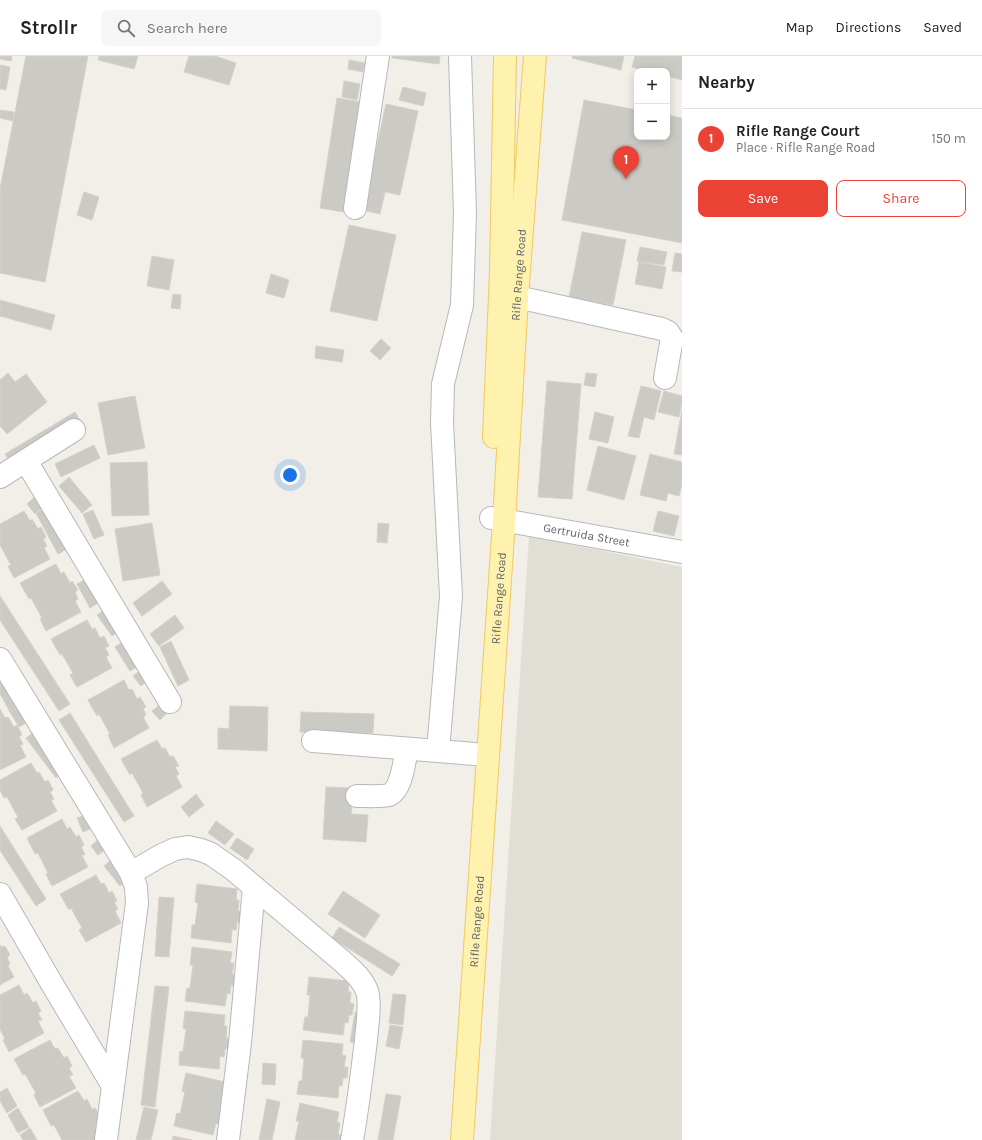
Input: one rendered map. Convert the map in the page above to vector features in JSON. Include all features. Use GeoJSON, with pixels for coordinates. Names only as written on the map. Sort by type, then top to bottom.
{"type":"FeatureCollection","features":[{"type":"Feature","properties":{"kind":"main road","name":"Rifle Range Road"},"geometry":{"type":"LineString","coordinates":[[462,1140],[497,520],[505,56]]}},
{"type":"Feature","properties":{"kind":"main road","name":"Rifle Range Road"},"geometry":{"type":"LineString","coordinates":[[450,1140],[475,754],[517,297],[535,56]]}},
{"type":"Feature","properties":{"kind":"street"},"geometry":{"type":"LineString","coordinates":[[355,208],[378,56]]}},
{"type":"Feature","properties":{"kind":"street"},"geometry":{"type":"LineString","coordinates":[[438,751],[451,596],[442,423],[443,384],[462,305],[465,214],[460,56]]}},
{"type":"Feature","properties":{"kind":"street"},"geometry":{"type":"LineString","coordinates":[[517,297],[662,329],[668,332],[672,338],[665,378]]}},
{"type":"Feature","properties":{"kind":"street"},"geometry":{"type":"LineString","coordinates":[[0,477],[74,430]]}},
{"type":"Feature","properties":{"kind":"street"},"geometry":{"type":"LineString","coordinates":[[26,461],[170,702]]}},
{"type":"Feature","properties":{"kind":"street","name":"Gertruida Street"},"geometry":{"type":"LineString","coordinates":[[497,520],[682,552]]}},
{"type":"Feature","properties":{"kind":"street"},"geometry":{"type":"LineString","coordinates":[[0,658],[131,873],[136,887],[137,903],[106,1140]]}},
{"type":"Feature","properties":{"kind":"street"},"geometry":{"type":"LineString","coordinates":[[314,741],[475,754]]}},
{"type":"Feature","properties":{"kind":"street"},"geometry":{"type":"LineString","coordinates":[[357,796],[388,795],[395,791],[400,782],[406,749]]}},
{"type":"Feature","properties":{"kind":"street"},"geometry":{"type":"LineString","coordinates":[[131,873],[175,849],[188,847],[211,854],[234,870],[342,960],[357,976],[367,991],[369,1011],[352,1140]]}},
{"type":"Feature","properties":{"kind":"street"},"geometry":{"type":"LineString","coordinates":[[228,1140],[240,1043],[254,888]]}},
{"type":"Feature","properties":{"kind":"street"},"geometry":{"type":"LineString","coordinates":[[0,894],[113,1086]]}},
{"type":"Feature","properties":{"kind":"shaded area"},"geometry":{"type":"Polygon","coordinates":[[[529,536],[682,567],[682,1140],[490,1140],[529,536]]]}},
{"type":"Feature","properties":{"kind":"building"},"geometry":{"type":"Polygon","coordinates":[[[0,56],[12,56],[11,61],[0,59],[0,56]]]}},
{"type":"Feature","properties":{"kind":"building"},"geometry":{"type":"Polygon","coordinates":[[[26,56],[88,56],[45,282],[0,273],[0,189],[26,56]]]}},
{"type":"Feature","properties":{"kind":"building"},"geometry":{"type":"Polygon","coordinates":[[[99,56],[138,56],[134,69],[98,60],[99,56]]]}},
{"type":"Feature","properties":{"kind":"building"},"geometry":{"type":"Polygon","coordinates":[[[189,56],[215,56],[236,63],[229,85],[184,72],[189,56]]]}},
{"type":"Feature","properties":{"kind":"building"},"geometry":{"type":"Polygon","coordinates":[[[392,56],[440,56],[439,64],[392,58],[392,56]]]}},
{"type":"Feature","properties":{"kind":"building"},"geometry":{"type":"Polygon","coordinates":[[[572,56],[624,56],[621,70],[572,58],[572,56]]]}},
{"type":"Feature","properties":{"kind":"building"},"geometry":{"type":"Polygon","coordinates":[[[635,56],[682,56],[682,80],[670,77],[670,68],[632,67],[635,56]]]}},
{"type":"Feature","properties":{"kind":"building"},"geometry":{"type":"Polygon","coordinates":[[[349,60],[365,63],[363,72],[348,69],[349,60]]]}},
{"type":"Feature","properties":{"kind":"building"},"geometry":{"type":"Polygon","coordinates":[[[0,65],[10,67],[6,90],[0,89],[0,65]]]}},
{"type":"Feature","properties":{"kind":"building"},"geometry":{"type":"Polygon","coordinates":[[[344,81],[360,84],[357,100],[342,97],[344,81]]]}},
{"type":"Feature","properties":{"kind":"building"},"geometry":{"type":"Polygon","coordinates":[[[403,87],[426,93],[423,106],[399,100],[403,87]]]}},
{"type":"Feature","properties":{"kind":"building"},"geometry":{"type":"Polygon","coordinates":[[[337,98],[361,102],[344,212],[320,208],[337,98]]]}},
{"type":"Feature","properties":{"kind":"building"},"geometry":{"type":"Polygon","coordinates":[[[584,100],[634,109],[634,140],[670,140],[670,116],[682,118],[682,243],[562,220],[584,100]]]}},
{"type":"Feature","properties":{"kind":"building"},"geometry":{"type":"Polygon","coordinates":[[[386,104],[418,111],[400,195],[385,192],[380,214],[363,210],[386,104]]]}},
{"type":"Feature","properties":{"kind":"building"},"geometry":{"type":"Polygon","coordinates":[[[0,110],[14,112],[13,121],[0,118],[0,110]]]}},
{"type":"Feature","properties":{"kind":"building"},"geometry":{"type":"Polygon","coordinates":[[[84,192],[99,197],[92,220],[77,215],[84,192]]]}},
{"type":"Feature","properties":{"kind":"building"},"geometry":{"type":"Polygon","coordinates":[[[349,225],[396,235],[377,321],[330,311],[349,225]]]}},
{"type":"Feature","properties":{"kind":"building"},"geometry":{"type":"Polygon","coordinates":[[[582,232],[626,240],[613,305],[569,297],[582,232]]]}},
{"type":"Feature","properties":{"kind":"building"},"geometry":{"type":"Polygon","coordinates":[[[640,247],[667,252],[664,265],[637,261],[640,247]]]}},
{"type":"Feature","properties":{"kind":"building"},"geometry":{"type":"Polygon","coordinates":[[[675,253],[682,254],[682,272],[672,271],[675,253]]]}},
{"type":"Feature","properties":{"kind":"building"},"geometry":{"type":"Polygon","coordinates":[[[152,256],[174,260],[169,290],[147,286],[152,256]]]}},
{"type":"Feature","properties":{"kind":"building"},"geometry":{"type":"Polygon","coordinates":[[[639,262],[666,267],[662,289],[635,284],[639,262]]]}},
{"type":"Feature","properties":{"kind":"building"},"geometry":{"type":"Polygon","coordinates":[[[271,274],[289,280],[284,298],[266,293],[271,274]]]}},
{"type":"Feature","properties":{"kind":"building"},"geometry":{"type":"Polygon","coordinates":[[[173,294],[181,295],[180,309],[171,308],[173,294]]]}},
{"type":"Feature","properties":{"kind":"building"},"geometry":{"type":"Polygon","coordinates":[[[0,300],[55,315],[51,330],[0,316],[0,300]]]}},
{"type":"Feature","properties":{"kind":"building"},"geometry":{"type":"Polygon","coordinates":[[[381,339],[391,348],[380,360],[370,351],[381,339]]]}},
{"type":"Feature","properties":{"kind":"building"},"geometry":{"type":"Polygon","coordinates":[[[316,346],[344,350],[342,362],[315,358],[316,346]]]}},
{"type":"Feature","properties":{"kind":"building"},"geometry":{"type":"Polygon","coordinates":[[[8,373],[15,382],[26,374],[47,402],[7,434],[0,426],[0,380],[8,373]]]}},
{"type":"Feature","properties":{"kind":"building"},"geometry":{"type":"Polygon","coordinates":[[[586,373],[597,374],[595,387],[584,385],[586,373]]]}},
{"type":"Feature","properties":{"kind":"building"},"geometry":{"type":"Polygon","coordinates":[[[547,381],[581,384],[572,499],[538,497],[547,381]]]}},
{"type":"Feature","properties":{"kind":"building"},"geometry":{"type":"Polygon","coordinates":[[[641,386],[661,391],[654,420],[644,417],[639,438],[628,436],[641,386]]]}},
{"type":"Feature","properties":{"kind":"building"},"geometry":{"type":"Polygon","coordinates":[[[664,391],[682,396],[679,417],[658,412],[664,391]]]}},
{"type":"Feature","properties":{"kind":"building"},"geometry":{"type":"Polygon","coordinates":[[[135,396],[145,448],[108,455],[98,403],[135,396]]]}},
{"type":"Feature","properties":{"kind":"building"},"geometry":{"type":"Polygon","coordinates":[[[682,410],[682,455],[674,454],[682,410]]]}},
{"type":"Feature","properties":{"kind":"building"},"geometry":{"type":"Polygon","coordinates":[[[75,412],[83,425],[13,466],[5,454],[75,412]]]}},
{"type":"Feature","properties":{"kind":"building"},"geometry":{"type":"Polygon","coordinates":[[[595,412],[614,417],[608,443],[589,439],[595,412]]]}},
{"type":"Feature","properties":{"kind":"building"},"geometry":{"type":"Polygon","coordinates":[[[94,445],[100,458],[61,477],[55,464],[94,445]]]}},
{"type":"Feature","properties":{"kind":"building"},"geometry":{"type":"Polygon","coordinates":[[[598,446],[636,456],[624,500],[587,490],[598,446]]]}},
{"type":"Feature","properties":{"kind":"building"},"geometry":{"type":"Polygon","coordinates":[[[650,454],[682,462],[682,484],[679,496],[668,493],[666,501],[640,495],[650,454]]]}},
{"type":"Feature","properties":{"kind":"building"},"geometry":{"type":"Polygon","coordinates":[[[147,462],[149,515],[112,516],[110,463],[147,462]]]}},
{"type":"Feature","properties":{"kind":"building"},"geometry":{"type":"Polygon","coordinates":[[[69,477],[92,505],[82,513],[59,486],[69,477]]]}},
{"type":"Feature","properties":{"kind":"building"},"geometry":{"type":"Polygon","coordinates":[[[37,495],[45,505],[35,514],[27,504],[37,495]]]}},
{"type":"Feature","properties":{"kind":"building"},"geometry":{"type":"Polygon","coordinates":[[[48,507],[57,524],[45,530],[36,513],[48,507]]]}},
{"type":"Feature","properties":{"kind":"building"},"geometry":{"type":"Polygon","coordinates":[[[93,510],[104,535],[94,539],[83,514],[93,510]]]}},
{"type":"Feature","properties":{"kind":"building"},"geometry":{"type":"Polygon","coordinates":[[[24,511],[30,521],[32,519],[38,529],[41,527],[46,537],[43,539],[47,546],[44,548],[50,559],[14,578],[8,566],[11,565],[0,545],[0,524],[24,511]]]}},
{"type":"Feature","properties":{"kind":"building"},"geometry":{"type":"Polygon","coordinates":[[[658,511],[679,516],[674,536],[653,531],[658,511]]]}},
{"type":"Feature","properties":{"kind":"building"},"geometry":{"type":"Polygon","coordinates":[[[152,523],[160,575],[123,581],[115,529],[152,523]]]}},
{"type":"Feature","properties":{"kind":"building"},"geometry":{"type":"Polygon","coordinates":[[[378,523],[389,524],[387,543],[377,542],[378,523]]]}},
{"type":"Feature","properties":{"kind":"building"},"geometry":{"type":"Polygon","coordinates":[[[57,524],[70,547],[58,554],[45,530],[57,524]]]}},
{"type":"Feature","properties":{"kind":"building"},"geometry":{"type":"Polygon","coordinates":[[[56,564],[61,574],[64,572],[70,583],[72,581],[78,590],[75,592],[78,599],[75,601],[81,612],[46,631],[40,619],[42,618],[31,598],[29,599],[20,583],[56,564]]]}},
{"type":"Feature","properties":{"kind":"building"},"geometry":{"type":"Polygon","coordinates":[[[88,578],[101,601],[90,608],[77,584],[88,578]]]}},
{"type":"Feature","properties":{"kind":"building"},"geometry":{"type":"Polygon","coordinates":[[[162,581],[172,594],[142,616],[133,603],[162,581]]]}},
{"type":"Feature","properties":{"kind":"building"},"geometry":{"type":"Polygon","coordinates":[[[0,596],[70,704],[59,711],[0,620],[0,596]]]}},
{"type":"Feature","properties":{"kind":"building"},"geometry":{"type":"Polygon","coordinates":[[[106,609],[121,630],[112,636],[97,615],[106,609]]]}},
{"type":"Feature","properties":{"kind":"building"},"geometry":{"type":"Polygon","coordinates":[[[175,615],[184,628],[159,646],[150,634],[175,615]]]}},
{"type":"Feature","properties":{"kind":"building"},"geometry":{"type":"Polygon","coordinates":[[[87,620],[92,629],[95,628],[100,638],[104,636],[109,646],[105,648],[109,655],[106,657],[112,668],[77,687],[70,675],[73,673],[51,639],[87,620]]]}},
{"type":"Feature","properties":{"kind":"building"},"geometry":{"type":"Polygon","coordinates":[[[126,640],[141,665],[130,671],[115,647],[126,640]]]}},
{"type":"Feature","properties":{"kind":"building"},"geometry":{"type":"Polygon","coordinates":[[[171,641],[189,680],[178,686],[160,647],[171,641]]]}},
{"type":"Feature","properties":{"kind":"building"},"geometry":{"type":"Polygon","coordinates":[[[142,669],[150,679],[141,686],[133,676],[142,669]]]}},
{"type":"Feature","properties":{"kind":"building"},"geometry":{"type":"Polygon","coordinates":[[[0,677],[16,691],[3,699],[0,694],[0,677]]]}},
{"type":"Feature","properties":{"kind":"building"},"geometry":{"type":"Polygon","coordinates":[[[124,680],[129,690],[132,689],[137,699],[140,697],[146,707],[143,708],[146,715],[143,717],[149,728],[114,748],[108,735],[110,734],[99,714],[97,716],[88,700],[124,680]]]}},
{"type":"Feature","properties":{"kind":"building"},"geometry":{"type":"Polygon","coordinates":[[[16,691],[23,704],[10,712],[3,699],[16,691]]]}},
{"type":"Feature","properties":{"kind":"building"},"geometry":{"type":"Polygon","coordinates":[[[23,704],[32,720],[19,727],[10,712],[23,704]]]}},
{"type":"Feature","properties":{"kind":"building"},"geometry":{"type":"Polygon","coordinates":[[[161,704],[168,712],[160,720],[152,711],[161,704]]]}},
{"type":"Feature","properties":{"kind":"building"},"geometry":{"type":"Polygon","coordinates":[[[230,706],[268,707],[267,751],[218,749],[218,728],[229,729],[230,706]]]}},
{"type":"Feature","properties":{"kind":"building"},"geometry":{"type":"Polygon","coordinates":[[[0,709],[5,718],[8,717],[14,727],[17,725],[22,735],[19,737],[23,744],[20,745],[26,757],[0,770],[0,709]]]}},
{"type":"Feature","properties":{"kind":"building"},"geometry":{"type":"Polygon","coordinates":[[[301,712],[374,714],[373,733],[300,732],[301,712]]]}},
{"type":"Feature","properties":{"kind":"building"},"geometry":{"type":"Polygon","coordinates":[[[70,713],[134,816],[124,822],[59,720],[70,713]]]}},
{"type":"Feature","properties":{"kind":"building"},"geometry":{"type":"Polygon","coordinates":[[[37,730],[66,769],[56,778],[26,738],[37,730]]]}},
{"type":"Feature","properties":{"kind":"building"},"geometry":{"type":"Polygon","coordinates":[[[157,740],[162,749],[165,748],[170,757],[173,756],[179,766],[175,767],[179,774],[176,776],[182,787],[147,807],[141,795],[143,793],[132,773],[130,775],[121,759],[157,740]]]}},
{"type":"Feature","properties":{"kind":"building"},"geometry":{"type":"Polygon","coordinates":[[[31,763],[45,782],[48,780],[53,790],[50,792],[54,799],[51,800],[57,811],[22,830],[15,819],[18,817],[7,797],[4,798],[0,790],[0,780],[31,763]]]}},
{"type":"Feature","properties":{"kind":"building"},"geometry":{"type":"Polygon","coordinates":[[[326,787],[353,788],[351,814],[368,815],[366,842],[323,839],[326,787]]]}},
{"type":"Feature","properties":{"kind":"building"},"geometry":{"type":"Polygon","coordinates":[[[196,794],[204,805],[189,817],[181,807],[196,794]]]}},
{"type":"Feature","properties":{"kind":"building"},"geometry":{"type":"Polygon","coordinates":[[[90,813],[95,827],[83,832],[77,818],[90,813]]]}},
{"type":"Feature","properties":{"kind":"building"},"geometry":{"type":"Polygon","coordinates":[[[62,819],[67,829],[70,827],[76,837],[79,835],[84,845],[81,847],[85,854],[82,856],[88,867],[52,886],[46,874],[48,873],[38,853],[35,854],[27,838],[62,819]]]}},
{"type":"Feature","properties":{"kind":"building"},"geometry":{"type":"Polygon","coordinates":[[[216,821],[234,834],[225,845],[208,833],[216,821]]]}},
{"type":"Feature","properties":{"kind":"building"},"geometry":{"type":"Polygon","coordinates":[[[0,826],[46,899],[36,906],[0,850],[0,826]]]}},
{"type":"Feature","properties":{"kind":"building"},"geometry":{"type":"Polygon","coordinates":[[[102,836],[110,846],[98,855],[91,846],[102,836]]]}},
{"type":"Feature","properties":{"kind":"building"},"geometry":{"type":"Polygon","coordinates":[[[237,838],[254,849],[247,860],[230,848],[237,838]]]}},
{"type":"Feature","properties":{"kind":"building"},"geometry":{"type":"Polygon","coordinates":[[[113,858],[129,878],[120,886],[104,866],[113,858]]]}},
{"type":"Feature","properties":{"kind":"building"},"geometry":{"type":"Polygon","coordinates":[[[96,875],[101,884],[104,883],[109,893],[112,891],[117,901],[114,902],[118,909],[115,911],[121,923],[86,942],[79,930],[82,928],[71,908],[69,910],[60,894],[96,875]]]}},
{"type":"Feature","properties":{"kind":"building"},"geometry":{"type":"Polygon","coordinates":[[[197,884],[237,889],[236,900],[239,900],[238,911],[241,912],[240,923],[237,922],[236,930],[232,930],[231,943],[191,938],[192,925],[195,925],[198,903],[195,902],[197,884]]]}},
{"type":"Feature","properties":{"kind":"building"},"geometry":{"type":"Polygon","coordinates":[[[343,891],[380,915],[365,938],[328,914],[343,891]]]}},
{"type":"Feature","properties":{"kind":"building"},"geometry":{"type":"Polygon","coordinates":[[[159,897],[174,898],[169,957],[155,956],[159,897]]]}},
{"type":"Feature","properties":{"kind":"building"},"geometry":{"type":"Polygon","coordinates":[[[339,927],[400,964],[392,976],[332,938],[339,927]]]}},
{"type":"Feature","properties":{"kind":"building"},"geometry":{"type":"Polygon","coordinates":[[[0,945],[2,947],[5,946],[10,955],[7,957],[10,964],[8,966],[14,977],[0,985],[0,945]]]}},
{"type":"Feature","properties":{"kind":"building"},"geometry":{"type":"Polygon","coordinates":[[[192,947],[232,952],[230,963],[234,963],[232,974],[236,975],[235,986],[231,985],[230,994],[227,993],[225,1006],[185,1001],[187,988],[190,988],[193,965],[190,965],[192,947]]]}},
{"type":"Feature","properties":{"kind":"building"},"geometry":{"type":"Polygon","coordinates":[[[309,977],[349,981],[348,992],[351,992],[350,1003],[354,1004],[352,1015],[349,1015],[348,1023],[345,1022],[343,1035],[303,1030],[305,1017],[308,1017],[310,995],[307,995],[309,977]]]}},
{"type":"Feature","properties":{"kind":"building"},"geometry":{"type":"Polygon","coordinates":[[[19,985],[24,995],[27,993],[33,1003],[36,1001],[41,1011],[38,1013],[42,1020],[38,1021],[44,1033],[9,1052],[3,1040],[5,1039],[0,1029],[0,995],[19,985]]]}},
{"type":"Feature","properties":{"kind":"building"},"geometry":{"type":"Polygon","coordinates":[[[155,986],[169,987],[155,1107],[141,1105],[155,986]]]}},
{"type":"Feature","properties":{"kind":"building"},"geometry":{"type":"Polygon","coordinates":[[[393,994],[406,995],[403,1025],[389,1023],[393,994]]]}},
{"type":"Feature","properties":{"kind":"building"},"geometry":{"type":"Polygon","coordinates":[[[185,1011],[225,1015],[224,1026],[227,1026],[226,1038],[230,1038],[228,1049],[225,1049],[224,1057],[220,1056],[219,1069],[179,1065],[180,1051],[183,1052],[186,1029],[183,1028],[185,1011]]]}},
{"type":"Feature","properties":{"kind":"building"},"geometry":{"type":"Polygon","coordinates":[[[355,1012],[366,1014],[361,1044],[350,1042],[355,1012]]]}},
{"type":"Feature","properties":{"kind":"building"},"geometry":{"type":"Polygon","coordinates":[[[390,1025],[403,1027],[399,1049],[386,1046],[390,1025]]]}},
{"type":"Feature","properties":{"kind":"building"},"geometry":{"type":"Polygon","coordinates":[[[50,1040],[55,1049],[58,1048],[64,1058],[67,1056],[72,1066],[69,1068],[73,1075],[69,1076],[76,1088],[40,1107],[34,1095],[36,1093],[14,1059],[50,1040]]]}},
{"type":"Feature","properties":{"kind":"building"},"geometry":{"type":"Polygon","coordinates":[[[303,1040],[343,1044],[342,1055],[346,1056],[344,1067],[348,1067],[347,1078],[343,1078],[342,1086],[339,1085],[338,1098],[297,1094],[299,1081],[302,1081],[304,1058],[301,1058],[303,1040]]]}},
{"type":"Feature","properties":{"kind":"building"},"geometry":{"type":"Polygon","coordinates":[[[263,1063],[276,1064],[275,1085],[262,1084],[263,1063]]]}},
{"type":"Feature","properties":{"kind":"building"},"geometry":{"type":"Polygon","coordinates":[[[186,1073],[225,1082],[223,1093],[226,1093],[219,1124],[216,1123],[213,1135],[174,1126],[177,1113],[180,1114],[185,1092],[182,1091],[186,1073]]]}},
{"type":"Feature","properties":{"kind":"building"},"geometry":{"type":"Polygon","coordinates":[[[7,1088],[17,1106],[7,1113],[0,1101],[0,1092],[7,1088]]]}},
{"type":"Feature","properties":{"kind":"building"},"geometry":{"type":"Polygon","coordinates":[[[78,1091],[84,1101],[87,1099],[92,1109],[95,1108],[101,1117],[97,1119],[101,1126],[102,1140],[62,1140],[54,1125],[51,1126],[43,1110],[78,1091]]]}},
{"type":"Feature","properties":{"kind":"building"},"geometry":{"type":"Polygon","coordinates":[[[386,1094],[401,1096],[393,1140],[378,1140],[386,1094]]]}},
{"type":"Feature","properties":{"kind":"building"},"geometry":{"type":"Polygon","coordinates":[[[267,1099],[280,1102],[272,1140],[259,1140],[267,1099]]]}},
{"type":"Feature","properties":{"kind":"building"},"geometry":{"type":"Polygon","coordinates":[[[300,1103],[339,1112],[337,1122],[340,1123],[338,1134],[341,1135],[340,1140],[295,1140],[299,1121],[296,1121],[300,1103]]]}},
{"type":"Feature","properties":{"kind":"building"},"geometry":{"type":"Polygon","coordinates":[[[144,1107],[158,1110],[151,1140],[136,1140],[144,1107]]]}},
{"type":"Feature","properties":{"kind":"building"},"geometry":{"type":"Polygon","coordinates":[[[18,1108],[29,1127],[18,1133],[8,1115],[18,1108]]]}},
{"type":"Feature","properties":{"kind":"building"},"geometry":{"type":"Polygon","coordinates":[[[30,1128],[37,1140],[23,1140],[20,1135],[30,1128]]]}},
{"type":"Feature","properties":{"kind":"building"},"geometry":{"type":"Polygon","coordinates":[[[173,1136],[192,1140],[172,1140],[173,1136]]]}},
{"type":"Feature","properties":{"kind":"place","name":"Rifle Range Court"},"geometry":{"type":"Point","coordinates":[626,179]}}]}
